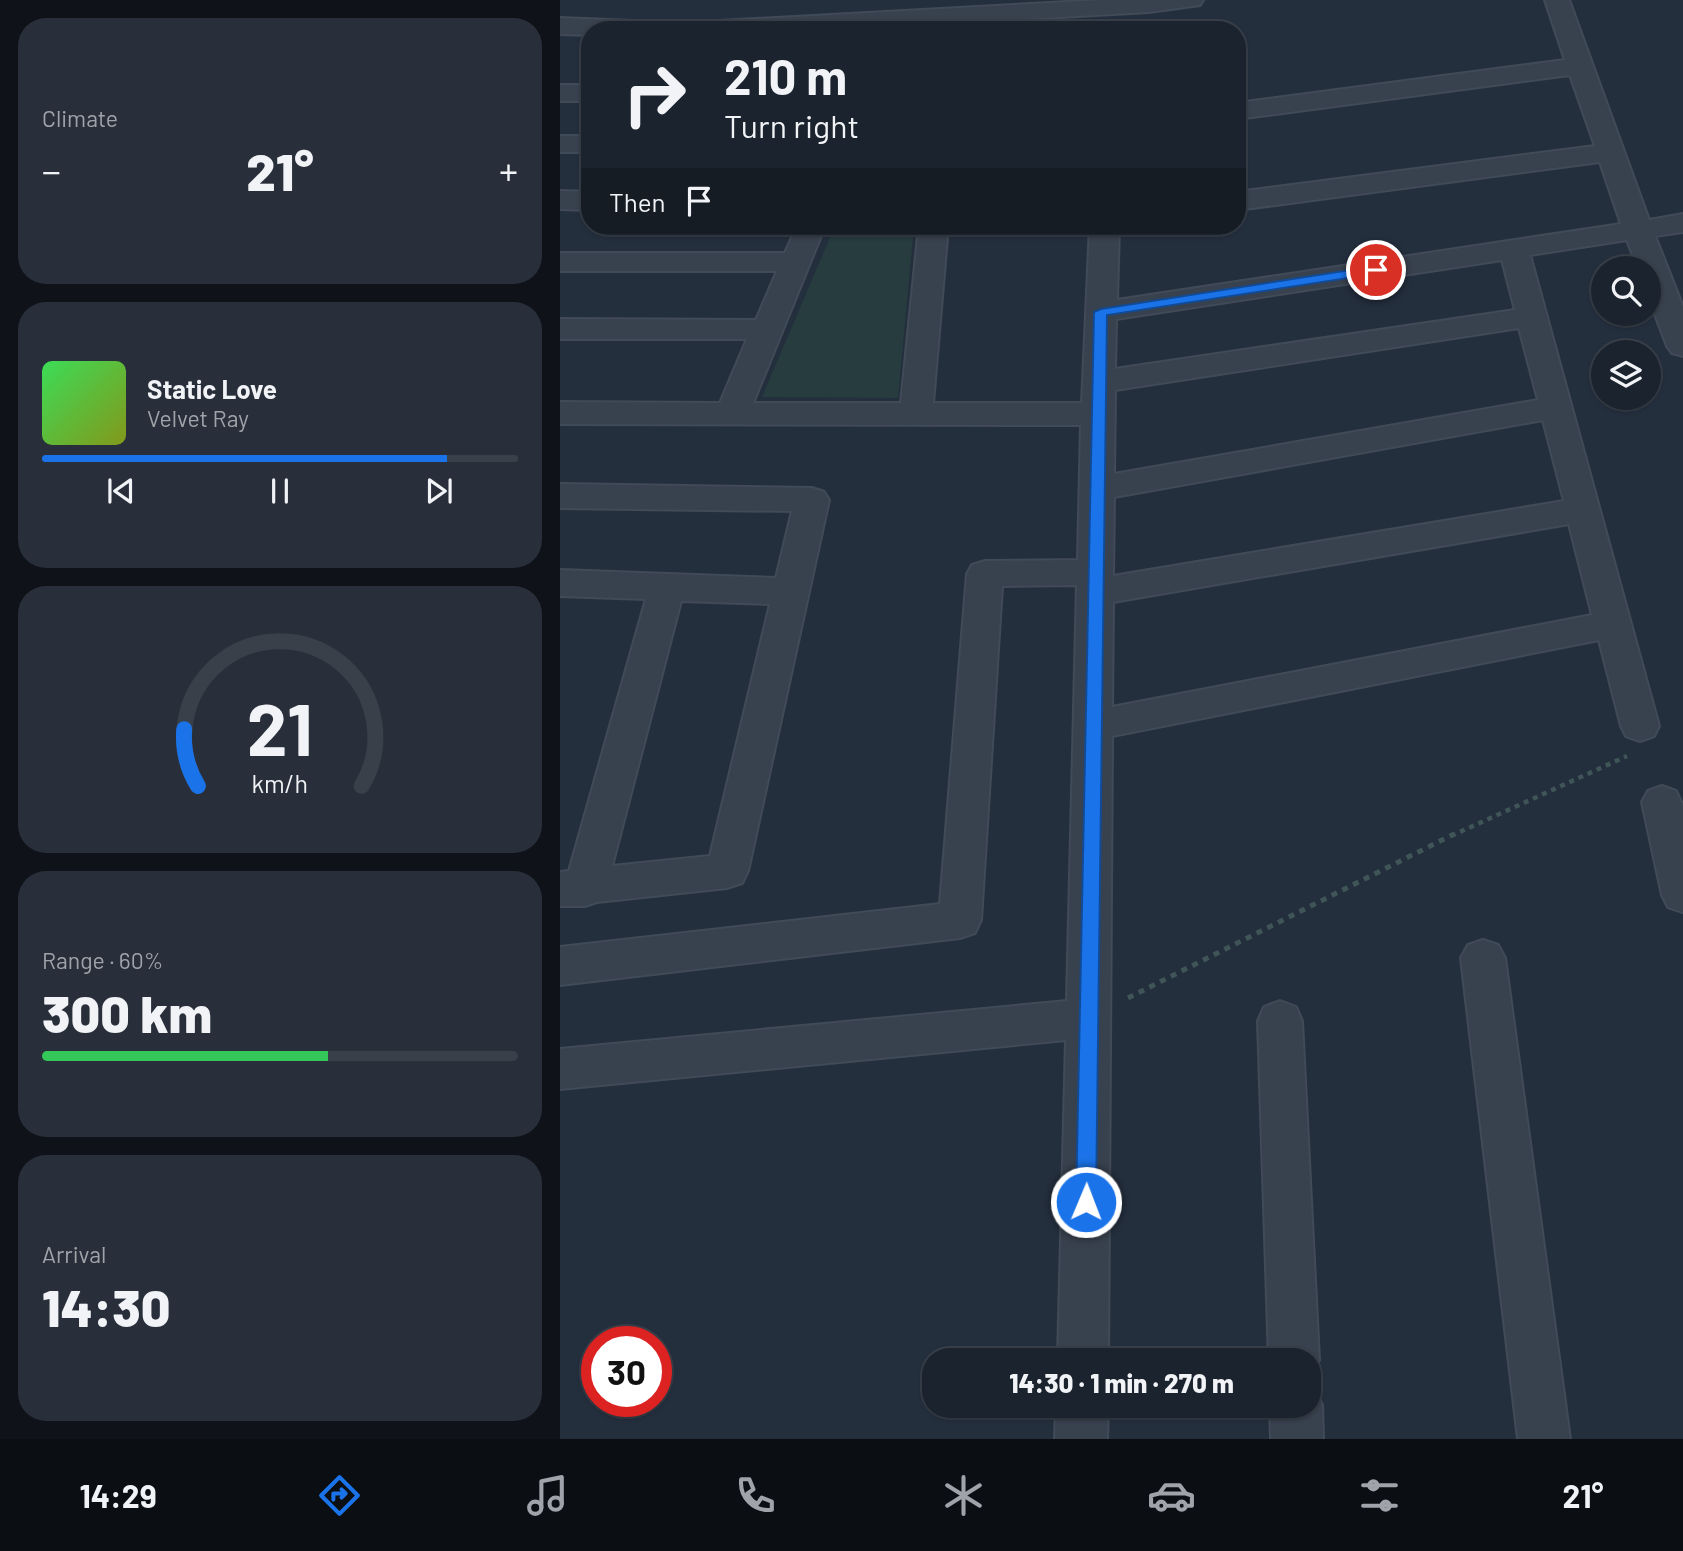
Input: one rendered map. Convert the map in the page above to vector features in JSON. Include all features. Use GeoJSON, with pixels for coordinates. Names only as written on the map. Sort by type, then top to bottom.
{"type":"FeatureCollection","features":[{"type":"Feature","properties":{"kind":"street"},"geometry":{"type":"LineString","coordinates":[[604,21],[621,0]]}},
{"type":"Feature","properties":{"kind":"street"},"geometry":{"type":"LineString","coordinates":[[998,21],[1110,18],[1191,0]]}},
{"type":"Feature","properties":{"kind":"street"},"geometry":{"type":"LineString","coordinates":[[1557,0],[1638,230],[1683,346]]}},
{"type":"Feature","properties":{"kind":"street"},"geometry":{"type":"LineString","coordinates":[[786,21],[930,8],[959,21]]}},
{"type":"Feature","properties":{"kind":"street"},"geometry":{"type":"LineString","coordinates":[[560,26],[581,27]]}},
{"type":"Feature","properties":{"kind":"street"},"geometry":{"type":"LineString","coordinates":[[1246,110],[1580,66]]}},
{"type":"Feature","properties":{"kind":"street"},"geometry":{"type":"LineString","coordinates":[[560,93],[581,93]]}},
{"type":"Feature","properties":{"kind":"street"},"geometry":{"type":"LineString","coordinates":[[560,144],[581,144]]}},
{"type":"Feature","properties":{"kind":"street"},"geometry":{"type":"LineString","coordinates":[[1246,200],[1611,152]]}},
{"type":"Feature","properties":{"kind":"street"},"geometry":{"type":"LineString","coordinates":[[560,200],[581,201]]}},
{"type":"Feature","properties":{"kind":"street"},"geometry":{"type":"LineString","coordinates":[[1101,312],[1683,223]]}},
{"type":"Feature","properties":{"kind":"street"},"geometry":{"type":"LineString","coordinates":[[732,413],[807,235]]}},
{"type":"Feature","properties":{"kind":"street"},"geometry":{"type":"LineString","coordinates":[[916,414],[933,235]]}},
{"type":"Feature","properties":{"kind":"street"},"geometry":{"type":"LineString","coordinates":[[1083,1348],[1098,398],[1104,235]]}},
{"type":"Feature","properties":{"kind":"street"},"geometry":{"type":"LineString","coordinates":[[1514,249],[1613,624],[1639,739]]}},
{"type":"Feature","properties":{"kind":"street"},"geometry":{"type":"LineString","coordinates":[[560,262],[796,262]]}},
{"type":"Feature","properties":{"kind":"street"},"geometry":{"type":"LineString","coordinates":[[560,413],[916,414],[1098,398],[1532,317]]}},
{"type":"Feature","properties":{"kind":"street"},"geometry":{"type":"LineString","coordinates":[[560,329],[767,330]]}},
{"type":"Feature","properties":{"kind":"street"},"geometry":{"type":"LineString","coordinates":[[1097,488],[1556,407]]}},
{"type":"Feature","properties":{"kind":"street"},"geometry":{"type":"LineString","coordinates":[[560,496],[813,500],[727,871],[573,889],[667,587]]}},
{"type":"Feature","properties":{"kind":"street"},"geometry":{"type":"LineString","coordinates":[[560,966],[960,920],[985,574],[1096,582],[1583,510]]}},
{"type":"Feature","properties":{"kind":"street"},"geometry":{"type":"LineString","coordinates":[[560,583],[793,592]]}},
{"type":"Feature","properties":{"kind":"street"},"geometry":{"type":"LineString","coordinates":[[1095,726],[1613,624]]}},
{"type":"Feature","properties":{"kind":"street"},"geometry":{"type":"LineString","coordinates":[[1662,802],[1683,895]]}},
{"type":"Feature","properties":{"kind":"street"},"geometry":{"type":"LineString","coordinates":[[1483,958],[1544,1439]]}},
{"type":"Feature","properties":{"kind":"street"},"geometry":{"type":"LineString","coordinates":[[560,1069],[1090,1018]]}},
{"type":"Feature","properties":{"kind":"street"},"geometry":{"type":"LineString","coordinates":[[1279,1021],[1293,1348]]}},
{"type":"Feature","properties":{"kind":"street"},"geometry":{"type":"LineString","coordinates":[[1081,1439],[1082,1418]]}},
{"type":"Feature","properties":{"kind":"street"},"geometry":{"type":"LineString","coordinates":[[1296,1418],[1297,1439]]}},
{"type":"Feature","properties":{"kind":"path"},"geometry":{"type":"LineString","coordinates":[[1090,1018],[1639,739]]}},
{"type":"Feature","properties":{"kind":"green space"},"geometry":{"type":"Polygon","coordinates":[[[831,235],[913,235],[898,398],[762,397],[831,235]]]}},
{"type":"Feature","properties":{"kind":"route"},"geometry":{"type":"LineString","coordinates":[[1086,1202],[1101,312],[1376,270]]}}]}
